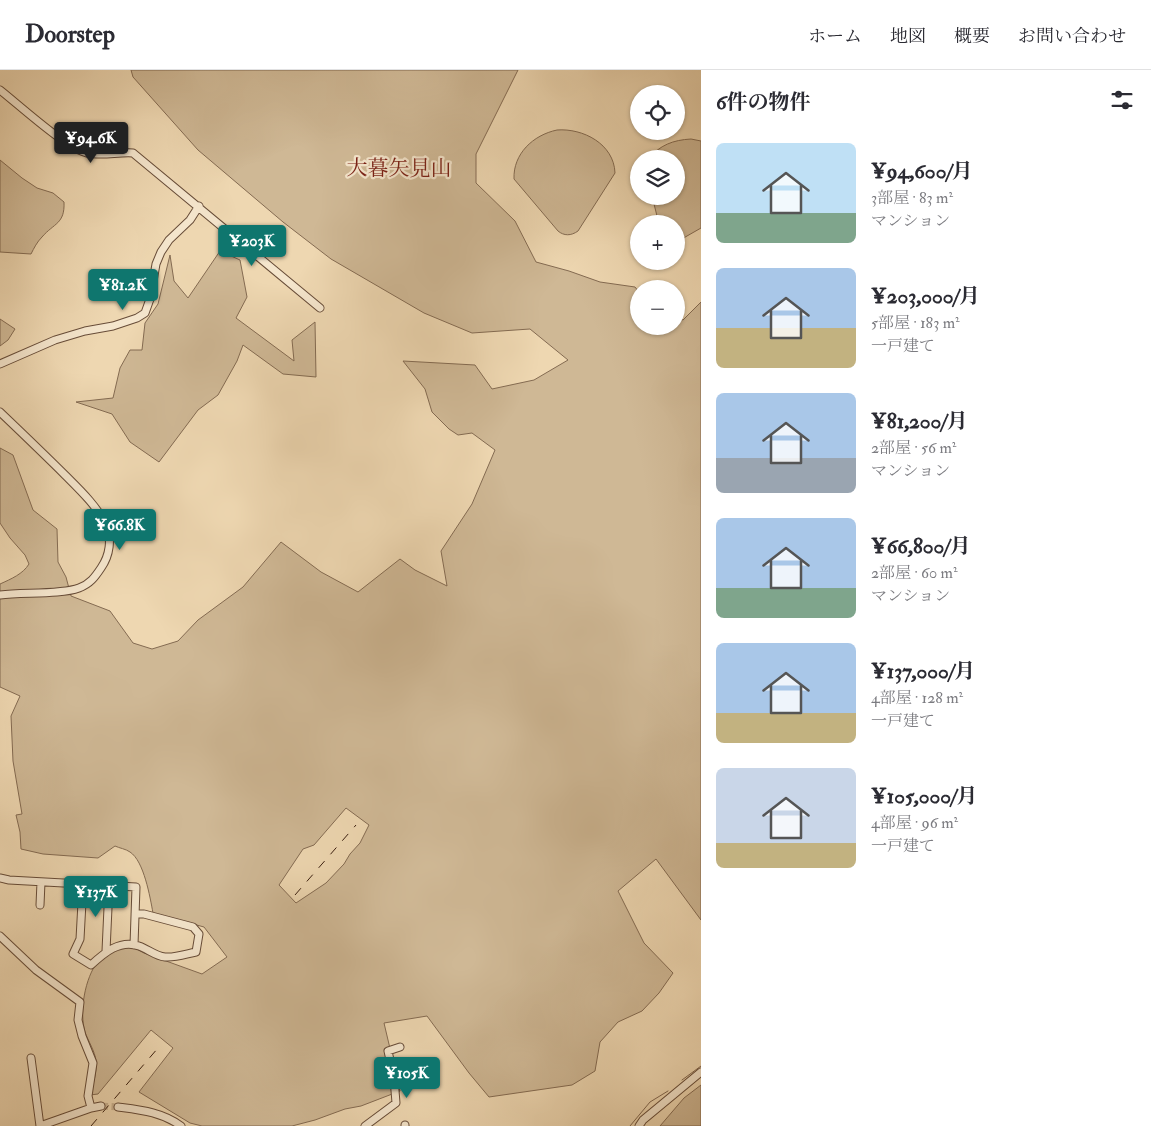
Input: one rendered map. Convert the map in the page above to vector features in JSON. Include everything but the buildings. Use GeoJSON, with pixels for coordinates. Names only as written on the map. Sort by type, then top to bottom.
{"type":"FeatureCollection","features":[{"type":"Feature","properties":{"kind":"street"},"geometry":{"type":"LineString","coordinates":[[0,90],[78,150],[92,153],[133,153],[320,308]]}},
{"type":"Feature","properties":{"kind":"street"},"geometry":{"type":"LineString","coordinates":[[0,364],[55,340],[113,326],[137,318],[145,313],[150,299],[156,264],[161,252],[169,240],[190,220],[199,206]]}},
{"type":"Feature","properties":{"kind":"street"},"geometry":{"type":"LineString","coordinates":[[0,412],[80,491],[100,515],[107,527],[110,540],[104,565],[92,581],[85,585],[69,590],[0,595]]}},
{"type":"Feature","properties":{"kind":"street"},"geometry":{"type":"LineString","coordinates":[[0,878],[136,887],[134,945]]}},
{"type":"Feature","properties":{"kind":"street"},"geometry":{"type":"LineString","coordinates":[[40,905],[42,882]]}},
{"type":"Feature","properties":{"kind":"street"},"geometry":{"type":"LineString","coordinates":[[83,884],[80,939],[73,954],[91,965],[106,951],[125,944],[134,945],[166,957],[196,952],[200,934],[193,926],[144,914],[135,914]]}},
{"type":"Feature","properties":{"kind":"street"},"geometry":{"type":"LineString","coordinates":[[106,951],[109,886]]}},
{"type":"Feature","properties":{"kind":"street"},"geometry":{"type":"LineString","coordinates":[[0,936],[36,970],[80,1002],[78,1020],[92,1063],[88,1096],[91,1108]]}},
{"type":"Feature","properties":{"kind":"street"},"geometry":{"type":"LineString","coordinates":[[365,1126],[396,1103],[394,1078],[388,1051],[400,1047]]}},
{"type":"Feature","properties":{"kind":"street"},"geometry":{"type":"LineString","coordinates":[[30,1058],[40,1126],[102,1106]]}},
{"type":"Feature","properties":{"kind":"street"},"geometry":{"type":"LineString","coordinates":[[639,1126],[642,1120],[701,1072]]}},
{"type":"Feature","properties":{"kind":"street"},"geometry":{"type":"LineString","coordinates":[[118,1106],[164,1115],[181,1126]]}},
{"type":"Feature","properties":{"kind":"shaded area"},"geometry":{"type":"Polygon","coordinates":[[[131,70],[518,70],[476,154],[476,183],[515,221],[536,262],[600,282],[630,286],[630,335],[685,335],[685,318],[701,302],[701,920],[656,859],[618,891],[644,943],[673,973],[659,993],[642,1011],[618,1022],[600,1042],[595,1071],[572,1085],[489,1097],[427,1016],[384,1023],[400,1091],[361,1106],[345,1109],[292,1126],[202,1126],[190,1123],[139,1092],[173,1048],[151,1030],[98,1094],[90,1095],[96,1061],[83,1024],[83,1005],[90,976],[98,961],[108,953],[129,945],[144,953],[202,974],[227,957],[204,927],[153,913],[143,871],[135,857],[128,851],[115,846],[98,858],[43,854],[21,849],[16,815],[22,814],[13,761],[11,716],[20,696],[0,687],[0,584],[20,573],[29,564],[25,555],[0,523],[0,448],[13,455],[33,510],[57,529],[58,562],[66,577],[71,596],[110,611],[133,643],[152,649],[178,641],[198,620],[243,587],[281,542],[321,572],[358,592],[400,559],[415,570],[447,586],[441,551],[472,504],[495,450],[472,433],[458,435],[449,429],[432,412],[425,389],[403,361],[475,365],[492,389],[534,380],[568,360],[530,329],[472,333],[424,313],[331,259],[283,222],[198,150],[133,77],[131,70]],[[346,808],[314,845],[303,849],[279,885],[296,903],[326,883],[360,843],[369,825],[346,808]]]}},
{"type":"Feature","properties":{"kind":"shaded area"},"geometry":{"type":"Polygon","coordinates":[[[557,130],[577,132],[595,140],[609,154],[615,173],[578,231],[570,235],[565,235],[558,231],[514,179],[517,162],[526,147],[540,136],[557,130]]]}},
{"type":"Feature","properties":{"kind":"shaded area"},"geometry":{"type":"Polygon","coordinates":[[[685,140],[701,141],[701,228],[685,237],[685,215],[657,215],[654,205],[685,205],[685,150],[657,150],[667,144],[685,140]]]}},
{"type":"Feature","properties":{"kind":"shaded area"},"geometry":{"type":"Polygon","coordinates":[[[0,160],[37,188],[53,193],[64,202],[61,219],[40,239],[31,254],[0,252],[0,160]]]}},
{"type":"Feature","properties":{"kind":"shaded area"},"geometry":{"type":"Polygon","coordinates":[[[220,251],[240,260],[247,297],[236,318],[294,361],[292,340],[315,322],[316,377],[283,374],[243,345],[237,361],[218,395],[198,410],[159,462],[130,442],[112,414],[76,402],[113,398],[120,368],[130,350],[142,350],[145,323],[158,304],[170,255],[174,281],[188,298],[220,251]]]}},
{"type":"Feature","properties":{"kind":"shaded area"},"geometry":{"type":"Polygon","coordinates":[[[0,319],[15,329],[8,340],[0,346],[0,319]]]}},
{"type":"Feature","properties":{"kind":"shaded area"},"geometry":{"type":"Polygon","coordinates":[[[701,1085],[701,1126],[660,1126],[684,1098],[701,1085]]]}},
{"type":"Feature","properties":{"kind":"waterway"},"geometry":{"type":"LineString","coordinates":[[682,1080],[701,1066]]}},
{"type":"Feature","properties":{"kind":"waterway"},"geometry":{"type":"LineString","coordinates":[[630,1126],[650,1102],[668,1091]]}},
{"type":"Feature","properties":{"kind":"tunnel"},"geometry":{"type":"LineString","coordinates":[[101,1106],[118,1107]]}},
{"type":"Feature","properties":{"kind":"railway"},"geometry":{"type":"LineString","coordinates":[[295,895],[356,825]]}},
{"type":"Feature","properties":{"kind":"railway"},"geometry":{"type":"LineString","coordinates":[[91,1126],[158,1048]]}},
{"type":"Feature","properties":{"kind":"district","name":"大暮矢見山"},"geometry":{"type":"Point","coordinates":[399,168]}}]}
